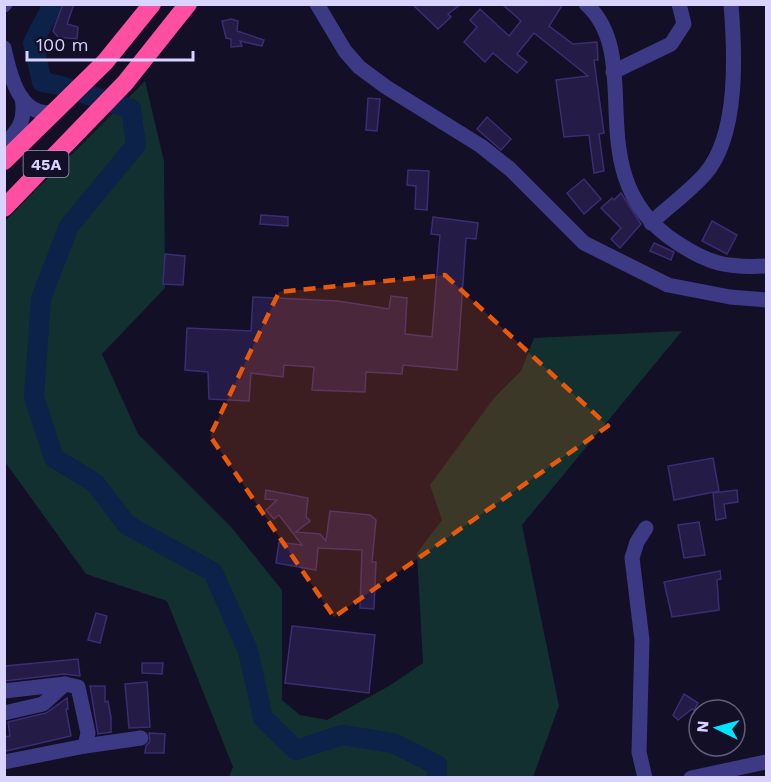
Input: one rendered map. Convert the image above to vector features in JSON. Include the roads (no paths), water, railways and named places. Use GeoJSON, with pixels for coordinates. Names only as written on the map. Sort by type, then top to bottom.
{"type":"FeatureCollection","features":[{"type":"Feature","properties":{"kind":"highway","name":"45A"},"geometry":{"type":"LineString","coordinates":[[4,161],[105,62],[152,4]]}},
{"type":"Feature","properties":{"kind":"highway","name":"45A"},"geometry":{"type":"LineString","coordinates":[[4,208],[125,83],[188,4]]}},
{"type":"Feature","properties":{"kind":"street"},"geometry":{"type":"LineString","coordinates":[[317,4],[345,51],[359,67],[386,87],[481,146],[510,169],[584,243],[668,285],[766,300]]}},
{"type":"Feature","properties":{"kind":"street"},"geometry":{"type":"LineString","coordinates":[[613,72],[671,44],[684,24],[679,4]]}},
{"type":"Feature","properties":{"kind":"street"},"geometry":{"type":"LineString","coordinates":[[651,223],[705,173],[723,144],[732,77],[731,4]]}},
{"type":"Feature","properties":{"kind":"street"},"geometry":{"type":"LineString","coordinates":[[591,9],[605,29],[612,56],[615,133],[624,173],[637,205],[651,223],[708,261],[727,266],[766,266]]}},
{"type":"Feature","properties":{"kind":"street"},"geometry":{"type":"LineString","coordinates":[[4,48],[13,78],[26,106],[35,112],[44,114],[62,106]]}},
{"type":"Feature","properties":{"kind":"street"},"geometry":{"type":"LineString","coordinates":[[4,145],[21,125],[24,116],[21,96]]}},
{"type":"Feature","properties":{"kind":"street"},"geometry":{"type":"LineString","coordinates":[[645,777],[639,752],[642,640],[632,558],[636,542],[646,528]]}},
{"type":"Feature","properties":{"kind":"street"},"geometry":{"type":"LineString","coordinates":[[4,691],[65,684],[80,690],[88,733],[85,746]]}},
{"type":"Feature","properties":{"kind":"street"},"geometry":{"type":"LineString","coordinates":[[4,713],[43,704],[65,684]]}},
{"type":"Feature","properties":{"kind":"street"},"geometry":{"type":"LineString","coordinates":[[4,762],[141,738]]}},
{"type":"Feature","properties":{"kind":"street"},"geometry":{"type":"LineString","coordinates":[[691,777],[766,762]]}},
{"type":"Feature","properties":{"kind":"waterway"},"geometry":{"type":"LineString","coordinates":[[53,4],[33,43],[42,82],[131,109],[136,145],[69,226],[41,298],[34,397],[54,458],[95,483],[127,525],[213,572],[248,651],[263,718],[296,750],[342,735],[393,743],[437,765],[437,778]]}}]}
